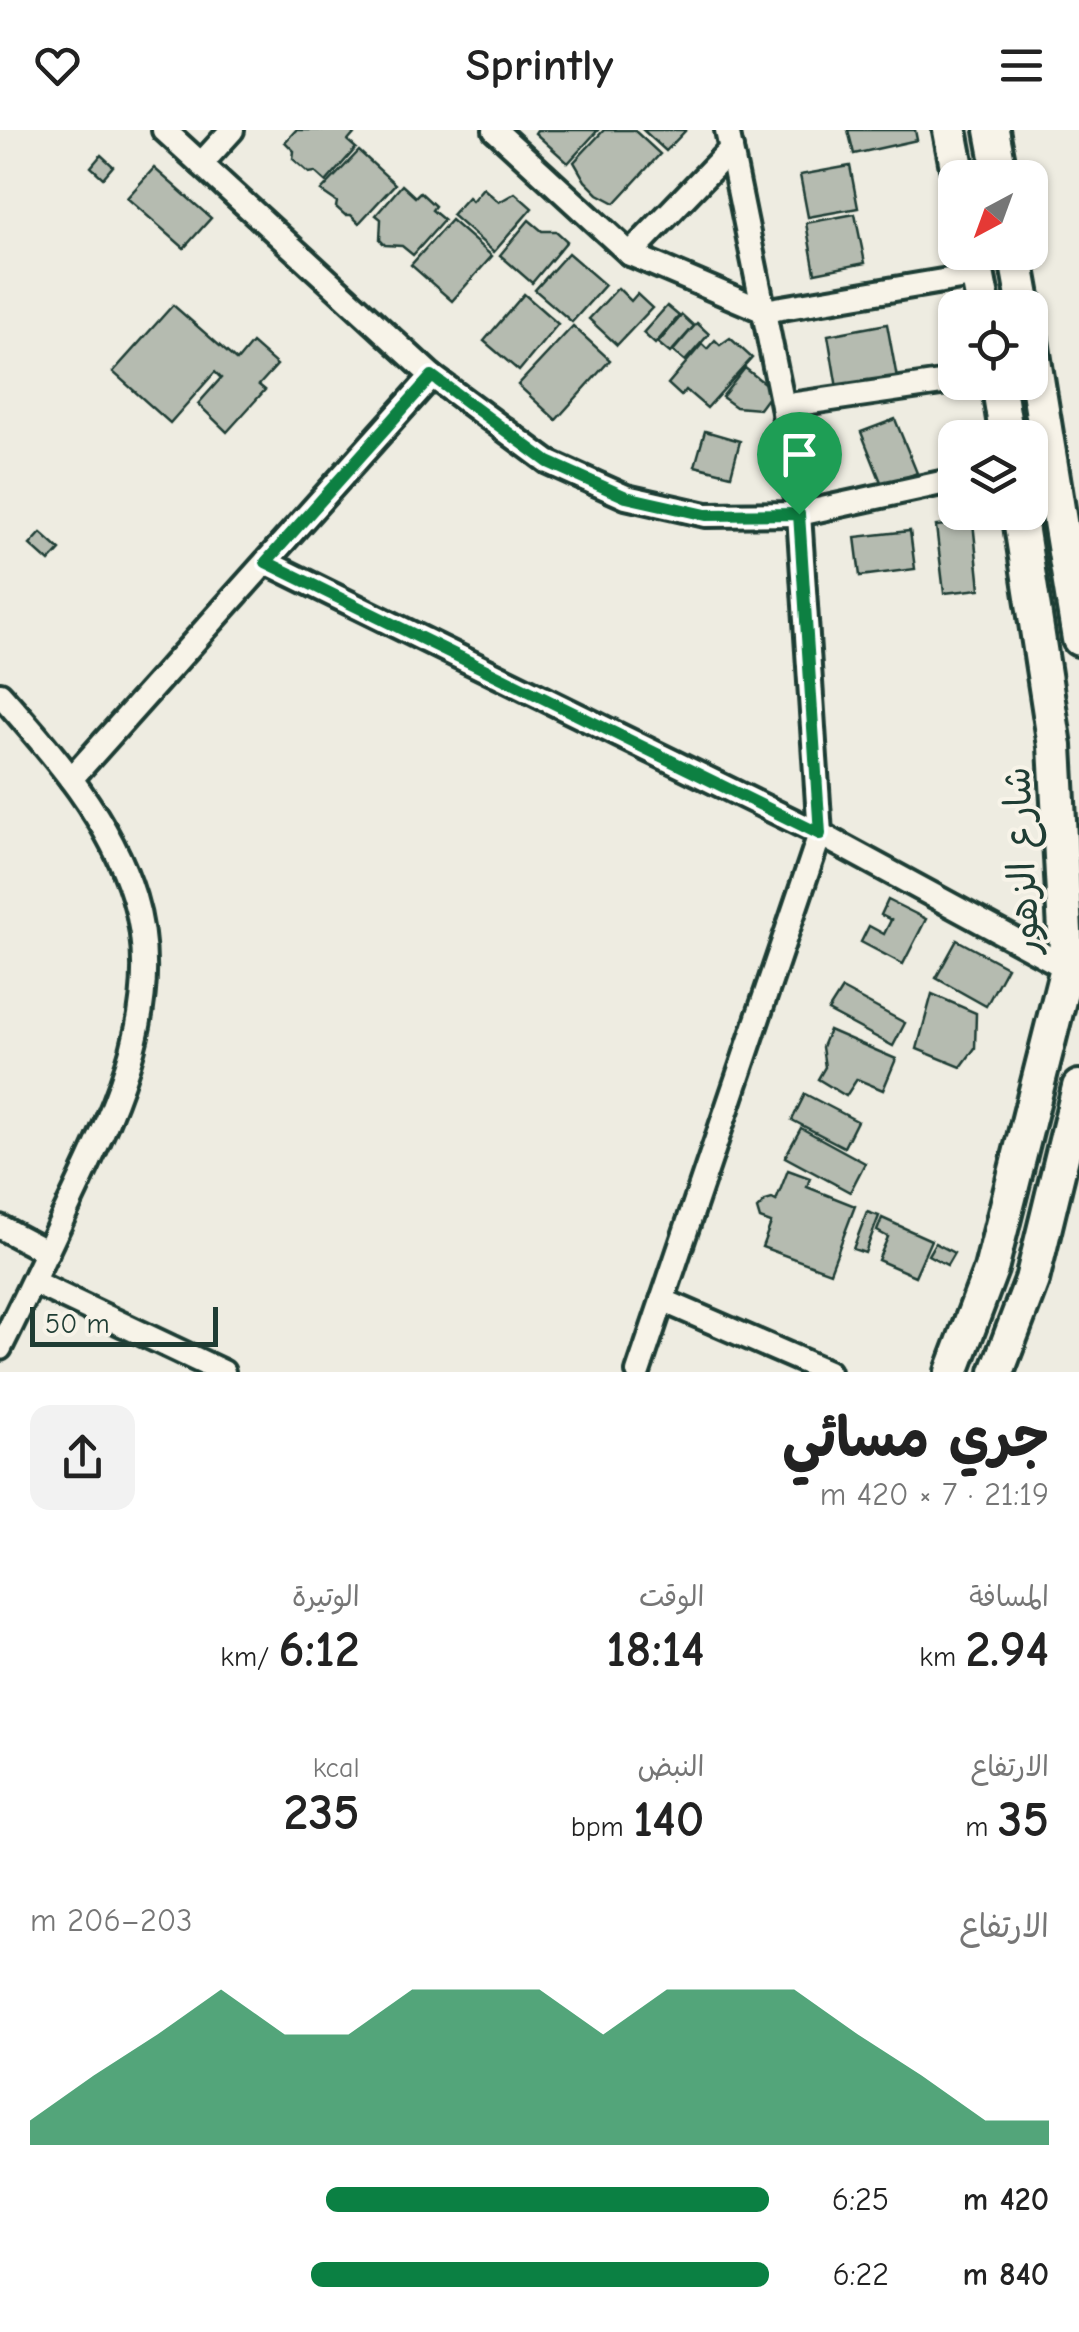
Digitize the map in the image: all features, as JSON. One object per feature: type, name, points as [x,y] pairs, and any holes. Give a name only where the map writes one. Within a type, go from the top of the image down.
[{"type":"main road","points":[[950,130],[956,160]]},
{"type":"main road","points":[[992,130],[998,160]]},
{"type":"main road","points":[[1038,400],[1079,639]]},
{"type":"main road","name":"شارع الزهور","points":[[952,1372],[991,1269],[1067,968],[1055,746],[1021,530]]},
{"type":"main road","points":[[997,1372],[1032,1280],[1079,1087]]},
{"type":"main road","points":[[991,1269],[1032,1280]]},
{"type":"street","points":[[164,130],[432,376],[548,462],[626,497],[706,515],[799,514],[938,484]]},
{"type":"street","points":[[201,164],[232,130]]},
{"type":"street","points":[[496,130],[630,254],[764,311],[949,270]]},
{"type":"street","points":[[630,254],[729,139]]},
{"type":"street","points":[[638,1372],[820,834],[799,514],[782,406],[729,139]]},
{"type":"street","points":[[71,779],[432,376]]},
{"type":"street","points":[[782,406],[938,383]]},
{"type":"street","points":[[266,562],[820,834],[1067,968]]},
{"type":"street","points":[[0,694],[71,779],[101,825],[134,897],[142,931],[142,1000],[137,1034],[112,1114],[0,1348]]},
{"type":"street","points":[[0,1227],[47,1252]]},
{"type":"street","points":[[33,1282],[223,1372]]},
{"type":"street","points":[[662,1300],[828,1372]]},
{"type":"building","points":[[296,130],[350,130],[354,134],[348,141],[356,148],[326,182],[293,159],[294,151],[285,142]]},
{"type":"building","points":[[598,130],[568,163],[535,133]]},
{"type":"building","points":[[604,130],[634,130],[660,154],[615,203],[585,181],[574,162]]},
{"type":"building","points":[[643,130],[686,130],[666,151]]},
{"type":"building","points":[[848,130],[915,130],[917,140],[854,154]]},
{"type":"building","points":[[359,151],[395,184],[359,223],[321,191]]},
{"type":"building","points":[[101,155],[113,166],[103,178],[91,167]]},
{"type":"building","points":[[850,166],[858,208],[808,217],[800,175]]},
{"type":"building","points":[[154,168],[211,218],[184,248],[127,198]]},
{"type":"building","points":[[402,185],[415,197],[420,192],[444,220],[413,255],[402,246],[385,245],[380,240],[381,219],[376,215]]},
{"type":"building","points":[[483,188],[499,202],[515,193],[532,208],[494,252],[452,215],[468,197],[472,201]]},
{"type":"building","points":[[855,214],[865,263],[815,273],[806,223]]},
{"type":"building","points":[[451,220],[492,256],[452,301],[411,265]]},
{"type":"building","points":[[529,220],[542,231],[556,231],[567,241],[532,283],[500,255]]},
{"type":"building","points":[[568,253],[605,285],[572,322],[535,290]]},
{"type":"building","points":[[618,288],[631,301],[637,294],[652,308],[617,345],[589,319]]},
{"type":"building","points":[[524,294],[558,324],[519,371],[484,341]]},
{"type":"building","points":[[173,305],[237,361],[252,343],[277,365],[259,385],[265,390],[227,432],[198,404],[221,378],[215,372],[170,423],[113,372]]},
{"type":"building","points":[[667,306],[679,316],[655,344],[643,333]]},
{"type":"building","points":[[682,315],[694,326],[670,353],[658,343]]},
{"type":"building","points":[[697,323],[709,334],[685,361],[673,351]]},
{"type":"building","points":[[887,324],[897,378],[837,388],[828,335]]},
{"type":"building","points":[[573,326],[610,360],[556,420],[518,385]]},
{"type":"building","points":[[730,338],[752,358],[707,408],[686,390],[681,396],[668,384],[702,344],[707,349],[715,340],[720,345]]},
{"type":"building","points":[[745,368],[773,390],[759,409],[736,407],[722,397]]},
{"type":"building","points":[[895,419],[917,473],[883,487],[861,432]]},
{"type":"building","points":[[705,431],[740,441],[731,475],[695,466]]},
{"type":"building","points":[[936,526],[938,530],[974,530],[980,589],[944,593]]},
{"type":"building","points":[[910,531],[915,569],[860,576],[855,537]]},
{"type":"building","points":[[41,533],[60,550],[49,562],[30,545]]},
{"type":"building","points":[[888,900],[926,919],[903,964],[861,942],[869,926],[884,934],[891,920],[881,915]]},
{"type":"building","points":[[957,940],[1007,967],[986,1006],[936,978]]},
{"type":"building","points":[[842,989],[905,1023],[893,1046],[828,1011]]},
{"type":"building","points":[[932,994],[976,1013],[975,1048],[961,1067],[917,1049]]},
{"type":"building","points":[[829,1030],[896,1059],[883,1090],[857,1079],[846,1096],[818,1079],[825,1067],[822,1047]]},
{"type":"building","points":[[805,1094],[857,1121],[844,1147],[792,1120]]},
{"type":"building","points":[[801,1128],[865,1163],[850,1192],[785,1157]]},
{"type":"building","points":[[788,1170],[810,1178],[807,1187],[855,1206],[830,1272],[762,1247],[771,1223],[760,1219],[757,1209],[765,1201],[776,1201]]},
{"type":"building","points":[[867,1212],[879,1216],[865,1253],[853,1249]]},
{"type":"building","points":[[882,1218],[931,1240],[915,1276],[878,1260],[888,1237],[877,1231]]},
{"type":"building","points":[[935,1243],[954,1253],[947,1265],[928,1255]]},
{"type":"route","points":[[432,376],[548,462],[626,497],[706,515],[799,514],[820,834],[266,562],[432,376]]}]
